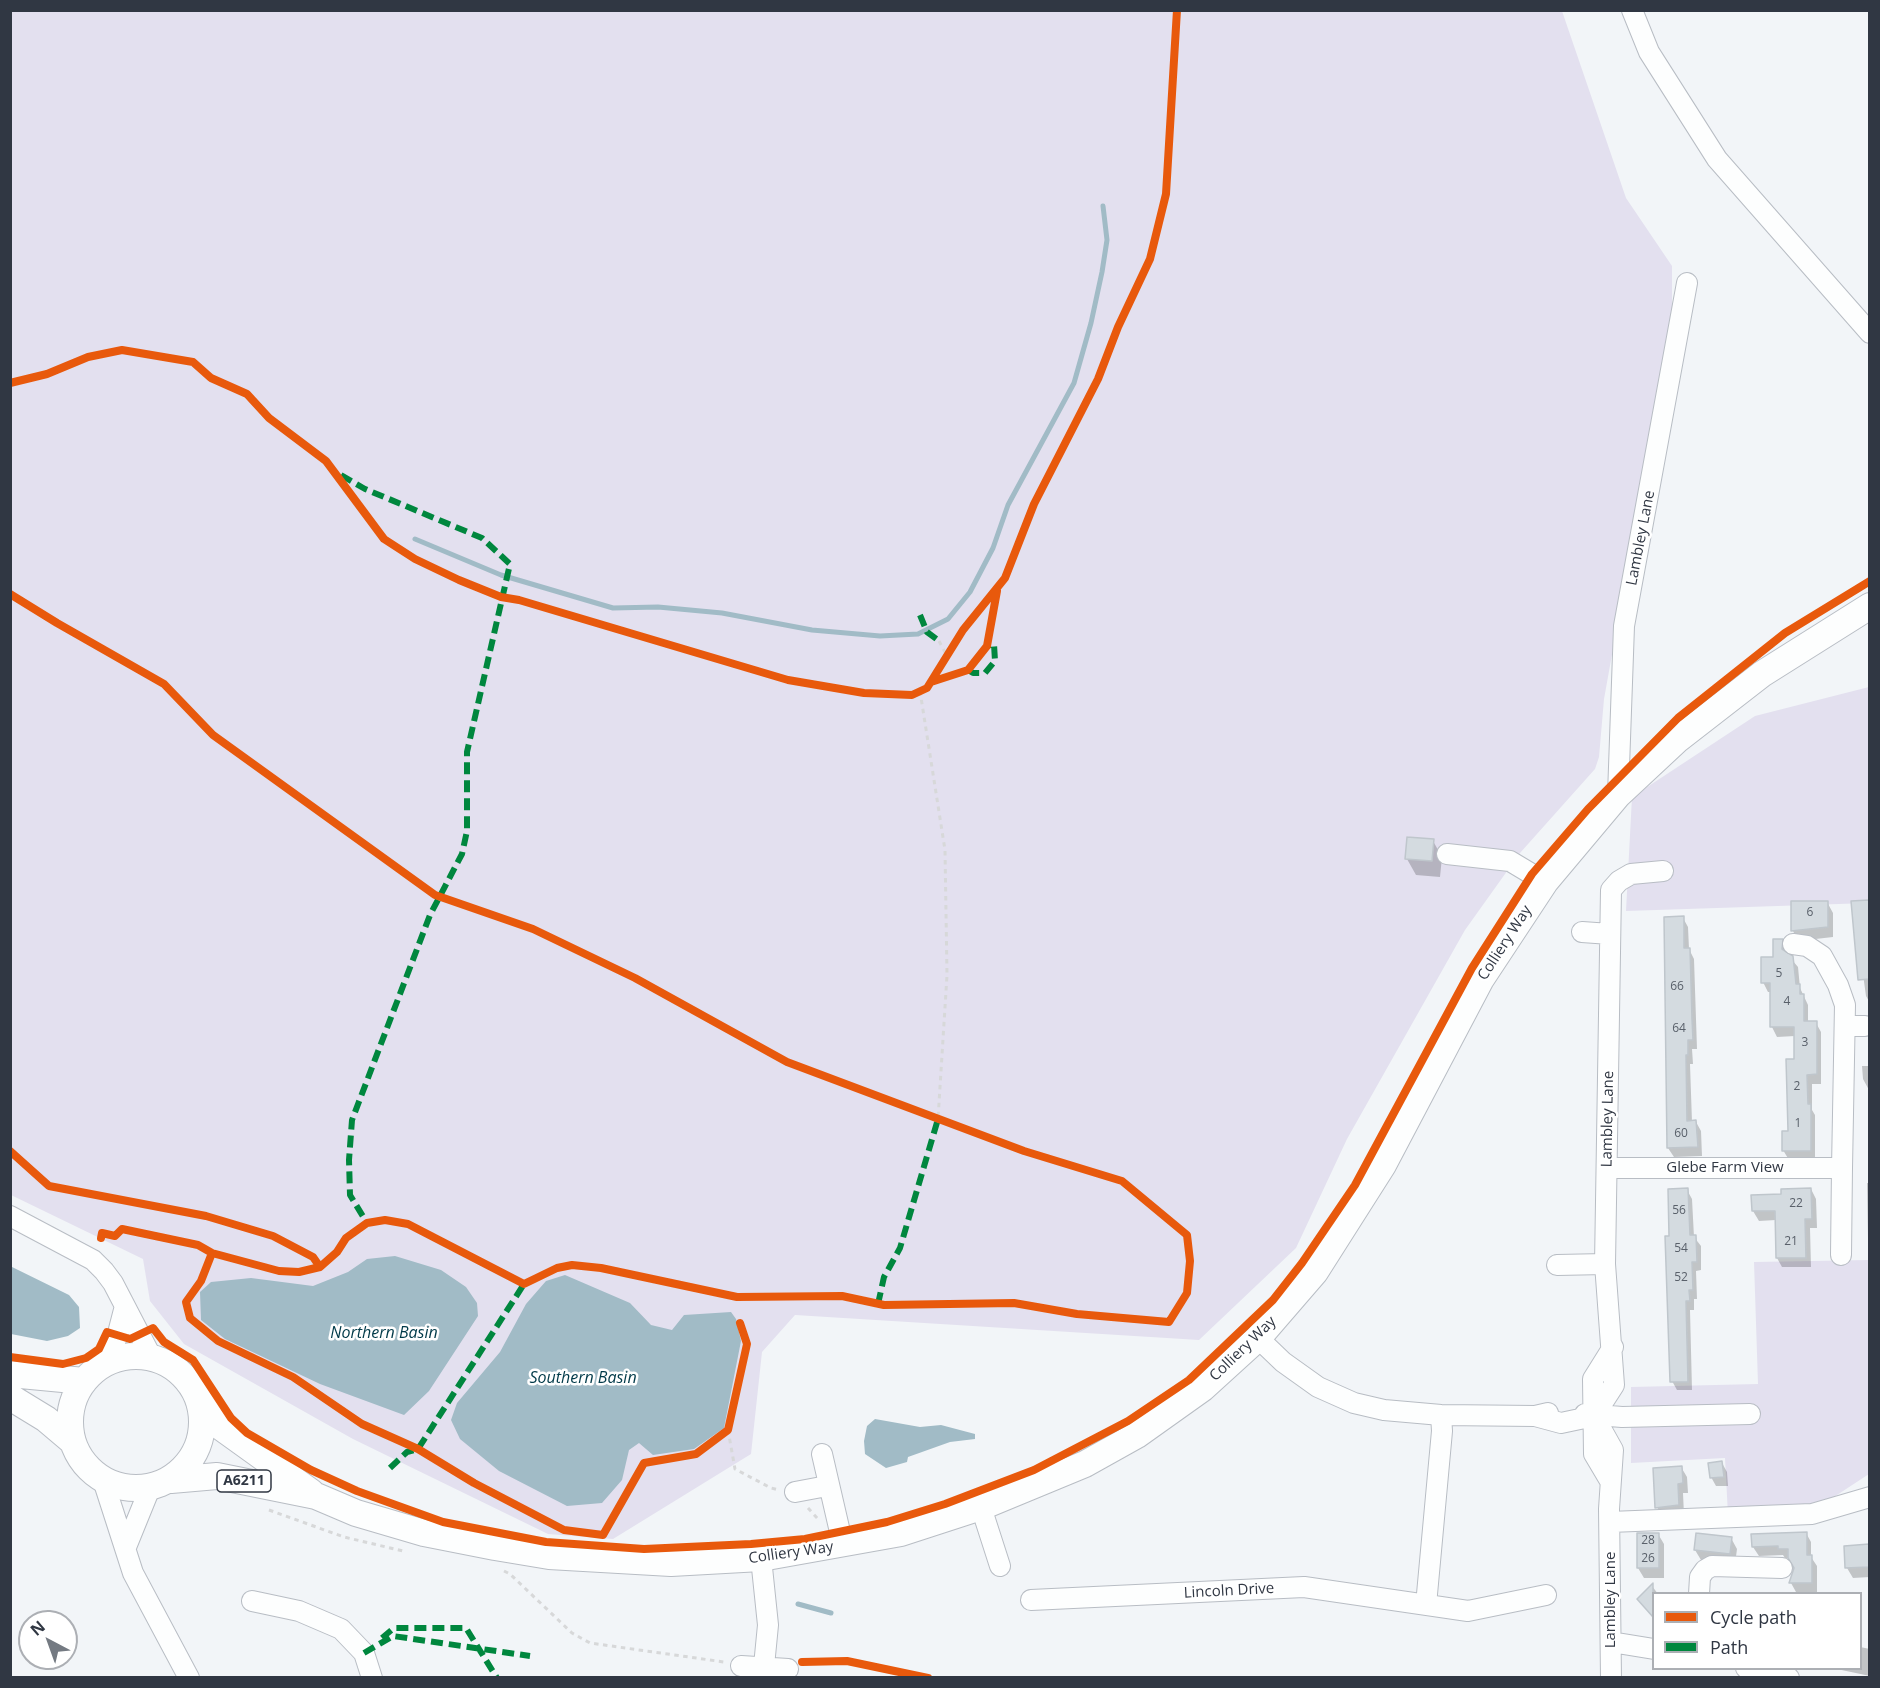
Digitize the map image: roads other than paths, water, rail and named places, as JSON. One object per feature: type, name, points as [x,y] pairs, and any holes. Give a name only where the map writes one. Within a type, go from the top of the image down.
[{"type":"main road","name":"Colliery Way","points":[[160,1484],[217,1476],[316,1496],[356,1513],[424,1533],[549,1556],[671,1563],[761,1558],[901,1533],[981,1507],[1085,1464],[1137,1435],[1203,1388],[1258,1338],[1315,1272],[1383,1165],[1481,980],[1545,882],[1618,795],[1677,740],[1753,680],[1869,606]]},
{"type":"main road","points":[[130,1356],[153,1358],[176,1369],[196,1392],[201,1410],[202,1436],[187,1466],[160,1484],[129,1489],[103,1480],[80,1459],[72,1441],[70,1424],[72,1404],[84,1381],[105,1364],[130,1356]]},
{"type":"main road","points":[[10,1374],[84,1381]]},
{"type":"main road","name":"Colliery Way","points":[[196,1392],[222,1428],[316,1496]]},
{"type":"main road","points":[[10,1397],[46,1419],[72,1441]]},
{"type":"street","points":[[1632,10],[1649,52],[1717,159],[1869,333]]},
{"type":"street","name":"Lambley Lane","points":[[1618,795],[1624,626],[1687,283]]},
{"type":"street","points":[[1446,854],[1510,861],[1545,882]]},
{"type":"street","name":"Lambley Lane","points":[[1611,1677],[1610,1481],[1594,1454],[1594,1416],[1614,1385],[1613,1347],[1605,1264],[1611,890],[1619,881],[1631,874],[1663,871]]},
{"type":"street","points":[[1582,932],[1610,934]]},
{"type":"street","points":[[1793,944],[1807,946],[1822,956],[1838,985],[1845,1005],[1841,1256]]},
{"type":"street","points":[[1845,1026],[1865,1026]]},
{"type":"street","name":"Glebe Farm View","points":[[1607,1168],[1842,1168]]},
{"type":"street","points":[[10,1216],[93,1260],[113,1283],[153,1358]]},
{"type":"street","points":[[1557,1265],[1605,1264]]},
{"type":"street","points":[[105,1364],[117,1337],[125,1306]]},
{"type":"street","points":[[1258,1338],[1283,1362],[1318,1387],[1354,1403],[1384,1410],[1441,1415],[1535,1416],[1560,1410],[1594,1416],[1750,1414]]},
{"type":"street","points":[[1426,1605],[1442,1431],[1441,1415]]},
{"type":"street","points":[[822,1454],[827,1486],[843,1545]]},
{"type":"street","points":[[103,1480],[143,1595],[189,1677]]},
{"type":"street","points":[[126,1547],[160,1484]]},
{"type":"street","points":[[795,1492],[827,1486]]},
{"type":"street","points":[[1610,1522],[1812,1514],[1869,1497]]},
{"type":"street","points":[[981,1507],[1000,1566]]},
{"type":"street","points":[[761,1558],[768,1624],[764,1666]]},
{"type":"street","points":[[1699,1592],[1700,1577],[1712,1566],[1761,1559],[1782,1568]]},
{"type":"street","name":"Lincoln Drive","points":[[1031,1600],[1304,1587],[1468,1611],[1546,1595]]},
{"type":"street","points":[[252,1601],[299,1611],[341,1629],[364,1653],[372,1677]]},
{"type":"street","points":[[1611,1642],[1652,1649]]},
{"type":"street","points":[[741,1666],[788,1669]]},
{"type":"street","points":[[1756,1670],[1789,1677]]},
{"type":"water","name":"Northern Basin","points":[[395,1256],[441,1270],[466,1287],[477,1303],[478,1316],[429,1391],[404,1415],[320,1384],[225,1339],[201,1320],[200,1292],[211,1282],[251,1278],[313,1286],[348,1272],[367,1259]]},
{"type":"water","points":[[10,1266],[69,1295],[79,1307],[80,1328],[68,1336],[47,1341],[11,1334]]},
{"type":"water","name":"Southern Basin","points":[[565,1275],[630,1303],[651,1325],[672,1330],[684,1315],[731,1312],[736,1319],[741,1341],[724,1428],[694,1449],[653,1455],[639,1443],[629,1450],[622,1480],[602,1503],[567,1506],[499,1471],[460,1439],[451,1420],[457,1403],[500,1352],[526,1304],[546,1281]]},
{"type":"water","points":[[875,1419],[920,1427],[941,1425],[975,1434],[975,1439],[950,1442],[908,1457],[907,1462],[886,1468],[865,1454],[864,1441],[867,1426]]},
{"type":"waterway","points":[[415,539],[501,575],[613,608],[658,607],[722,613],[812,630],[880,636],[918,634],[948,619],[970,592],[993,548],[1008,505],[1074,383],[1091,323],[1102,272],[1107,240],[1103,206]]},
{"type":"waterway","points":[[798,1604],[831,1613]]}]
